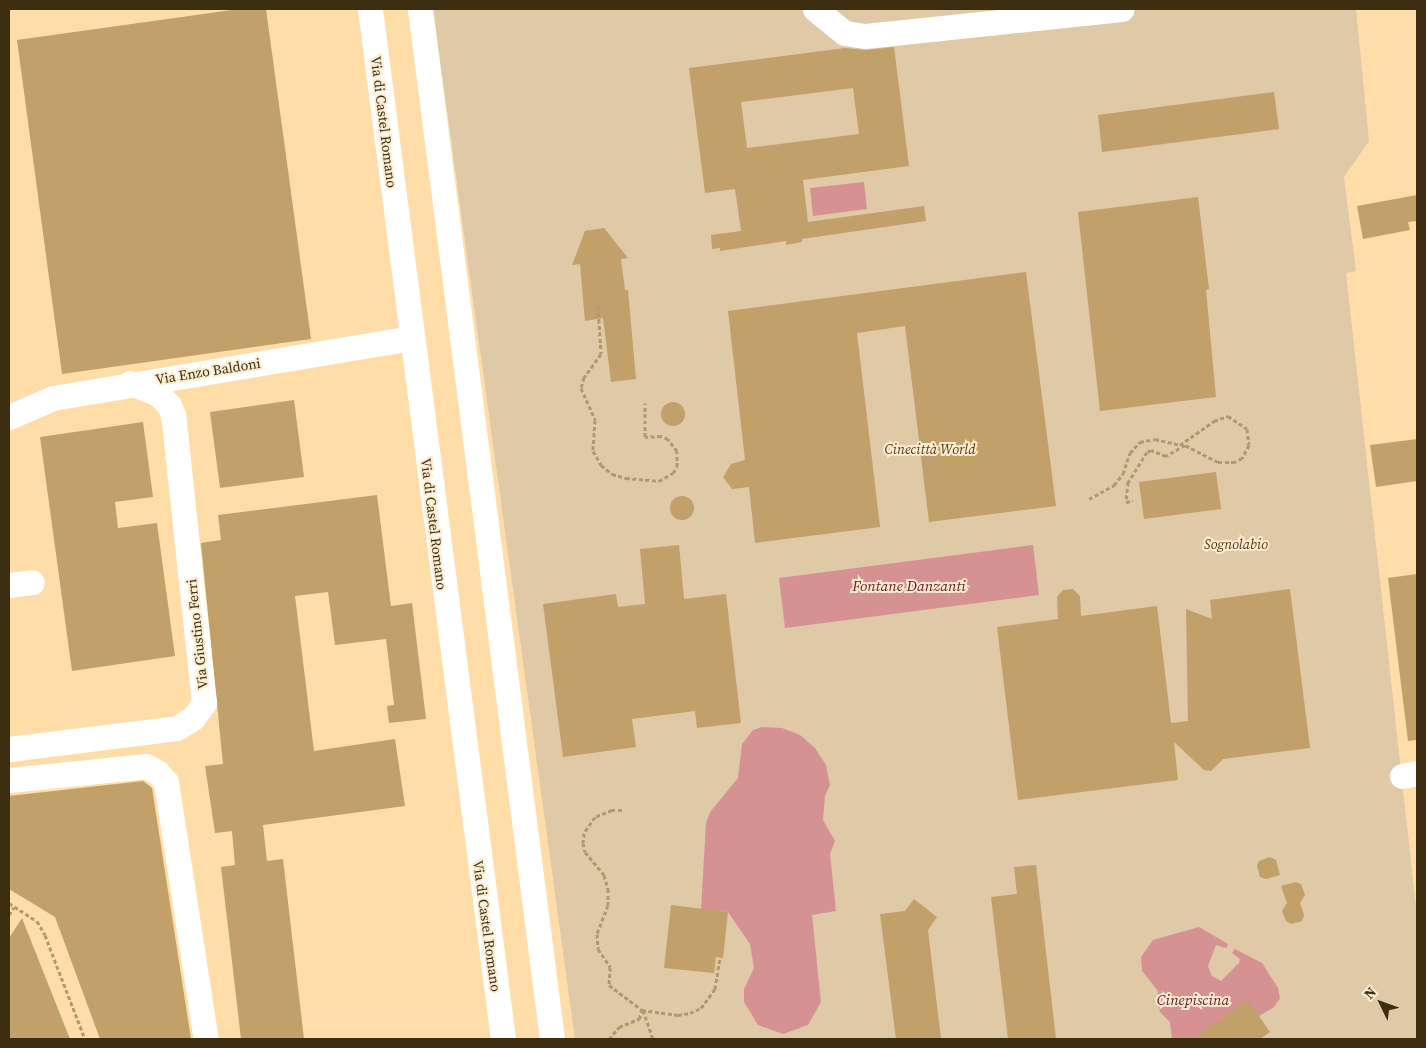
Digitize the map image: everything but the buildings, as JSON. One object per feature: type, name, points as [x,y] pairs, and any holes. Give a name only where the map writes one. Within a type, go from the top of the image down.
[{"type":"street","name":"Via di Castel Romano","points":[[370,9],[410,338],[503,1039]]},
{"type":"street","points":[[420,9],[552,1039]]},
{"type":"street","points":[[815,9],[845,32],[865,36],[1122,9]]},
{"type":"street","name":"Via Enzo Baldoni","points":[[9,417],[53,398],[130,383],[410,338]]},
{"type":"street","name":"Via Giustino Ferri","points":[[9,749],[177,728],[193,718],[204,703],[173,415],[169,405],[157,393],[130,383]]},
{"type":"street","points":[[9,780],[146,766],[157,772],[166,782],[206,1039]]},
{"type":"path","points":[[598,306],[601,354],[584,377],[581,388],[595,420],[593,451],[601,465],[612,474],[659,481],[667,479],[677,467],[677,451],[668,439],[661,436],[646,437],[645,403]]},
{"type":"path","points":[[1089,499],[1114,485],[1123,474],[1130,453],[1140,442],[1155,439],[1180,445],[1214,421],[1228,416],[1242,423],[1247,429],[1249,445],[1242,458],[1235,462],[1218,462],[1185,445],[1166,456],[1150,450],[1128,482],[1126,502],[1133,501]]},
{"type":"path","points":[[622,810],[612,810],[594,817],[584,833],[583,843],[585,852],[604,875],[608,889],[608,904],[597,934],[598,949],[608,960],[609,985],[642,1010],[678,1015],[700,1008],[715,989],[720,958]]},
{"type":"path","points":[[9,903],[37,921],[45,935],[85,1039]]},
{"type":"path","points":[[9,914],[14,907]]},
{"type":"path","points":[[609,1039],[619,1027],[636,1022],[642,1010]]},
{"type":"path","points":[[642,1010],[653,1039]]},
{"type":"green space","name":"Cinecittà World","points":[[433,9],[1356,9],[1369,141],[1344,177],[1356,271],[1346,273],[1417,916],[1417,1039],[575,1039]]},
{"type":"water","points":[[864,182],[867,209],[813,216],[810,188]]},
{"type":"water","name":"Fontane Danzanti","points":[[1033,545],[1039,595],[785,628],[779,578]]},
{"type":"water","points":[[762,727],[782,728],[800,735],[815,748],[826,765],[830,785],[825,796],[823,820],[835,841],[830,854],[836,911],[812,915],[821,1002],[808,1025],[783,1034],[758,1025],[744,1002],[744,989],[754,968],[750,944],[728,912],[701,909],[706,823],[710,812],[738,778],[742,744],[753,730]]},
{"type":"water","name":"Cinepiscina","points":[[1199,927],[1228,944],[1226,948],[1216,945],[1208,966],[1212,976],[1221,981],[1239,963],[1240,959],[1232,953],[1235,949],[1262,963],[1278,988],[1280,998],[1274,1007],[1259,1016],[1201,1034],[1205,1039],[1172,1039],[1170,1022],[1160,1012],[1157,1003],[1158,991],[1142,971],[1141,957],[1153,940]]},
{"type":"park label","name":"Sognolabio","points":[[1236,544]]}]
